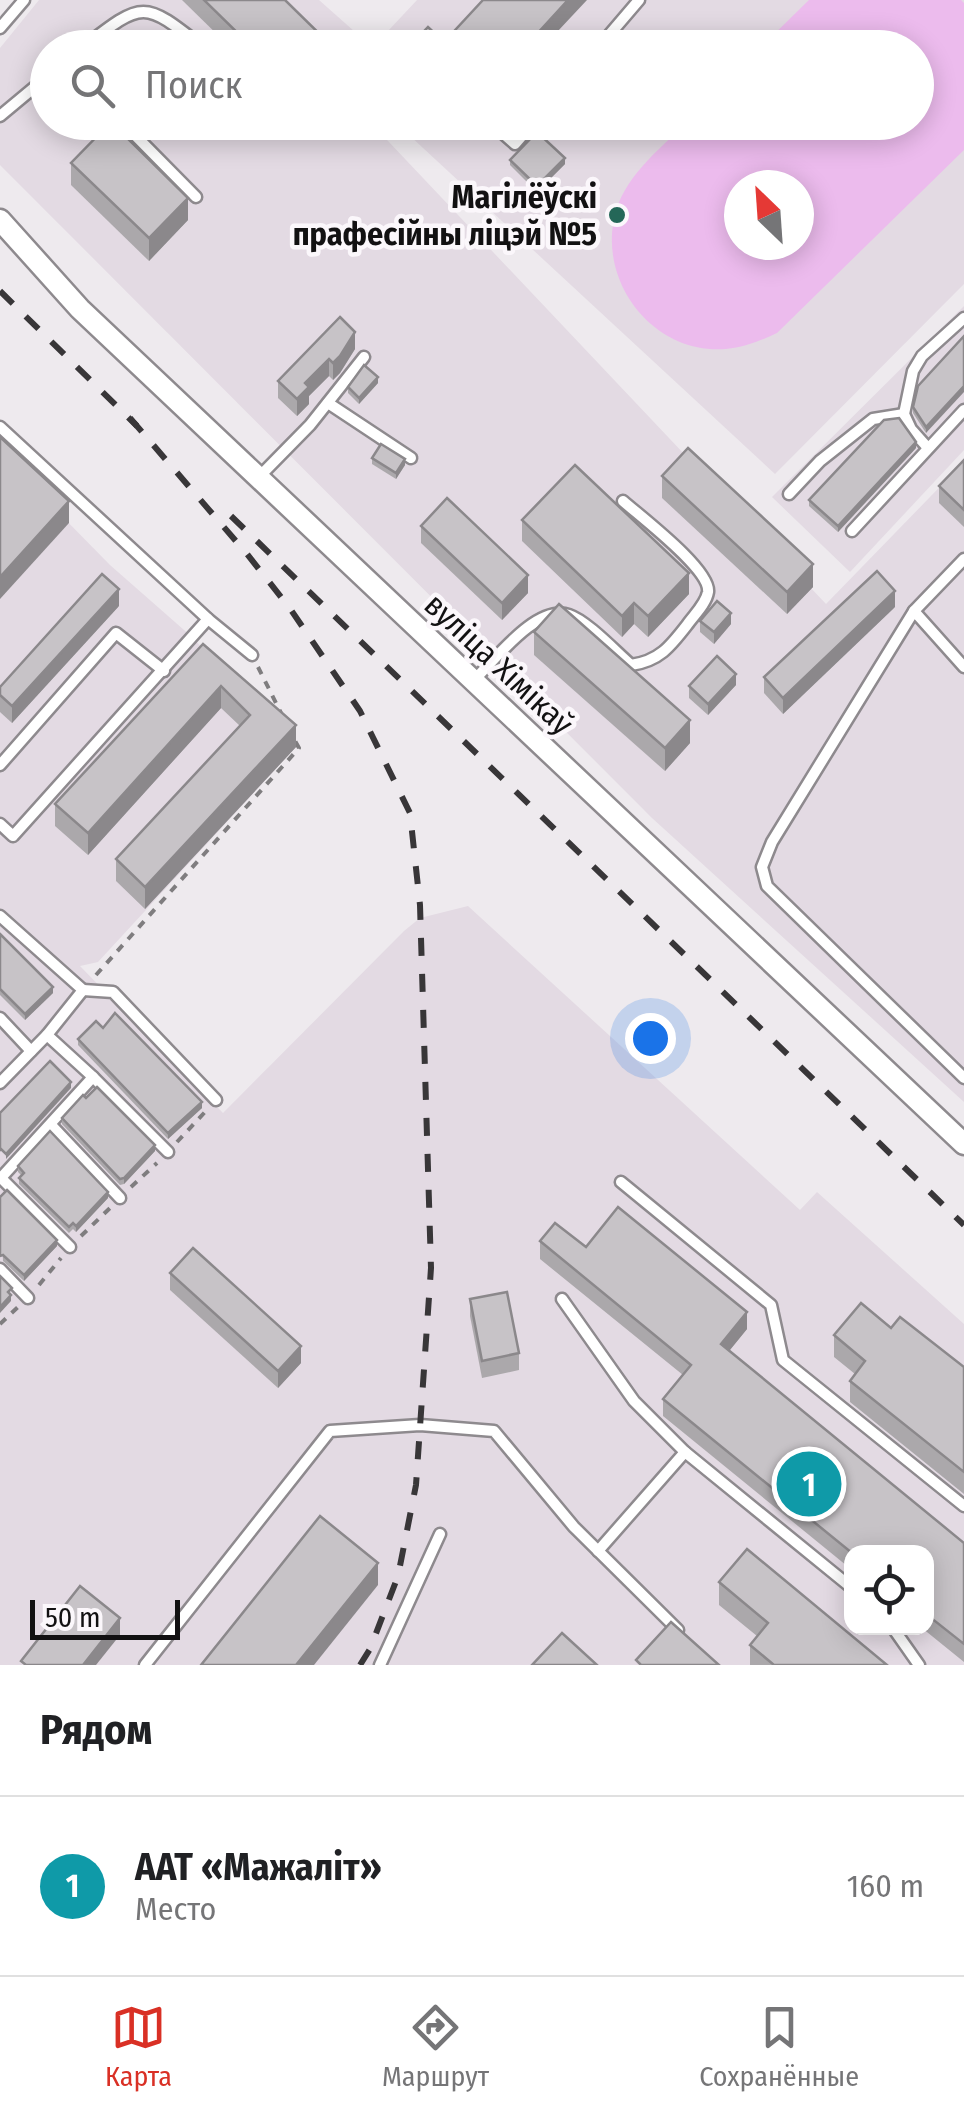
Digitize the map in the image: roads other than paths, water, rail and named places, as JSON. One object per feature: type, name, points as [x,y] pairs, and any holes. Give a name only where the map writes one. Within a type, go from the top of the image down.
[{"type":"street","name":"вуліца Хімікаў","points":[[0,220],[80,310],[964,1144]]},
{"type":"lane","points":[[0,28],[24,0]]},
{"type":"lane","points":[[613,30],[639,0]]},
{"type":"lane","points":[[103,30],[128,8],[145,3],[166,10],[186,30]]},
{"type":"lane","points":[[0,116],[30,91]]},
{"type":"lane","points":[[140,140],[196,197]]},
{"type":"lane","points":[[928,448],[910,429],[904,414],[913,371],[922,356],[964,318]]},
{"type":"lane","points":[[257,478],[364,357]]},
{"type":"lane","points":[[328,402],[411,458]]},
{"type":"lane","points":[[852,531],[964,410]]},
{"type":"lane","points":[[788,494],[820,460],[873,420],[904,414]]},
{"type":"lane","points":[[0,428],[208,619],[252,654]]},
{"type":"lane","points":[[474,681],[539,617],[554,612],[572,616],[632,664],[650,662],[668,649],[708,597],[708,584],[697,568],[623,502]]},
{"type":"lane","points":[[964,559],[914,611],[772,842],[762,867],[766,886],[964,1078]]},
{"type":"lane","points":[[914,611],[964,666]]},
{"type":"lane","points":[[0,824],[13,836],[208,619]]},
{"type":"lane","points":[[0,765],[116,632],[164,671]]},
{"type":"lane","points":[[0,916],[83,990],[113,992],[216,1100]]},
{"type":"lane","points":[[0,1083],[47,1036],[83,990]]},
{"type":"lane","points":[[0,1018],[31,1051]]},
{"type":"lane","points":[[47,1036],[168,1152]]},
{"type":"lane","points":[[70,1247],[1,1178],[92,1078]]},
{"type":"lane","points":[[51,1125],[120,1198]]},
{"type":"lane","points":[[622,1182],[770,1305],[783,1360],[964,1506]]},
{"type":"lane","points":[[0,1269],[28,1298]]},
{"type":"lane","points":[[562,1299],[634,1401],[685,1452],[844,1581]]},
{"type":"lane","points":[[145,1665],[330,1431],[420,1425],[494,1432],[598,1552],[690,1642]]},
{"type":"lane","points":[[598,1552],[685,1452]]},
{"type":"lane","points":[[380,1665],[440,1534]]},
{"type":"lane","points":[[899,1635],[918,1665]]},
{"type":"railway","points":[[0,291],[137,426]]},
{"type":"railway","points":[[130,418],[289,607],[360,711],[410,813],[420,905],[431,1268],[416,1485],[398,1576],[360,1665]]},
{"type":"railway","points":[[231,516],[964,1225]]},
{"type":"place","name":"Магілёўскі прафесійны ліцэй №5","points":[[617,215]]},
{"type":"place","name":"ААТ «Мажаліт»","points":[[809,1484]]}]
